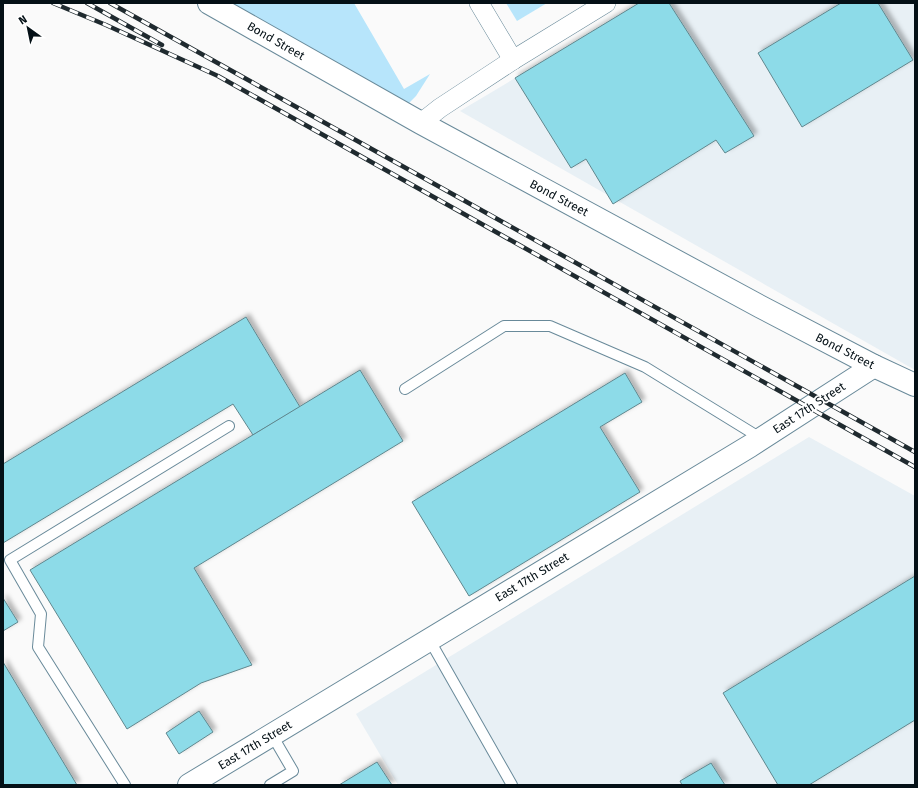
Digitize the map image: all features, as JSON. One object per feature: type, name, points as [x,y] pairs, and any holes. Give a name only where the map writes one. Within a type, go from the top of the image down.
[{"type":"street","name":"Bond Street","points":[[209,3],[421,123],[761,308],[874,366],[915,385]]},
{"type":"street","points":[[479,3],[513,60]]},
{"type":"street","points":[[421,123],[440,108],[513,60],[606,3]]},
{"type":"street","name":"East 17th Street","points":[[189,785],[762,439],[874,366]]},
{"type":"lane","points":[[405,389],[504,326],[550,326],[645,367],[762,439]]},
{"type":"lane","points":[[125,785],[38,647],[41,614],[10,560],[229,426]]},
{"type":"lane","points":[[429,639],[512,785]]},
{"type":"lane","points":[[270,785],[293,771],[272,735]]},
{"type":"shaded area","points":[[229,3],[354,3],[404,89],[430,74],[416,96],[409,103]]},
{"type":"shaded area","points":[[506,3],[547,3],[517,21]]},
{"type":"shaded area","points":[[641,3],[915,3],[915,370],[460,111]]},
{"type":"shaded area","points":[[809,437],[915,496],[915,785],[398,785],[356,714]]},
{"type":"building","points":[[639,3],[669,3],[754,136],[725,153],[716,140],[613,204],[586,159],[571,168],[515,78]]},
{"type":"building","points":[[841,3],[878,3],[913,60],[802,127],[758,53]]},
{"type":"building","points":[[246,317],[300,407],[253,435],[233,404],[3,543],[3,464]]},
{"type":"building","points":[[360,370],[403,441],[194,568],[252,665],[201,683],[127,729],[30,570]]},
{"type":"building","points":[[625,373],[642,402],[600,427],[640,492],[469,596],[412,502]]},
{"type":"building","points":[[915,576],[915,720],[809,785],[778,785],[723,693]]},
{"type":"building","points":[[3,598],[18,622],[3,631]]},
{"type":"building","points":[[3,662],[77,785],[3,785]]},
{"type":"building","points":[[199,711],[213,732],[179,754],[166,733]]},
{"type":"building","points":[[377,762],[392,785],[339,785]]},
{"type":"building","points":[[711,763],[725,785],[682,785],[680,781]]},
{"type":"railway","points":[[53,3],[106,25],[218,76],[915,467]]},
{"type":"railway","points":[[87,3],[162,45]]},
{"type":"railway","points":[[110,3],[915,452]]}]
